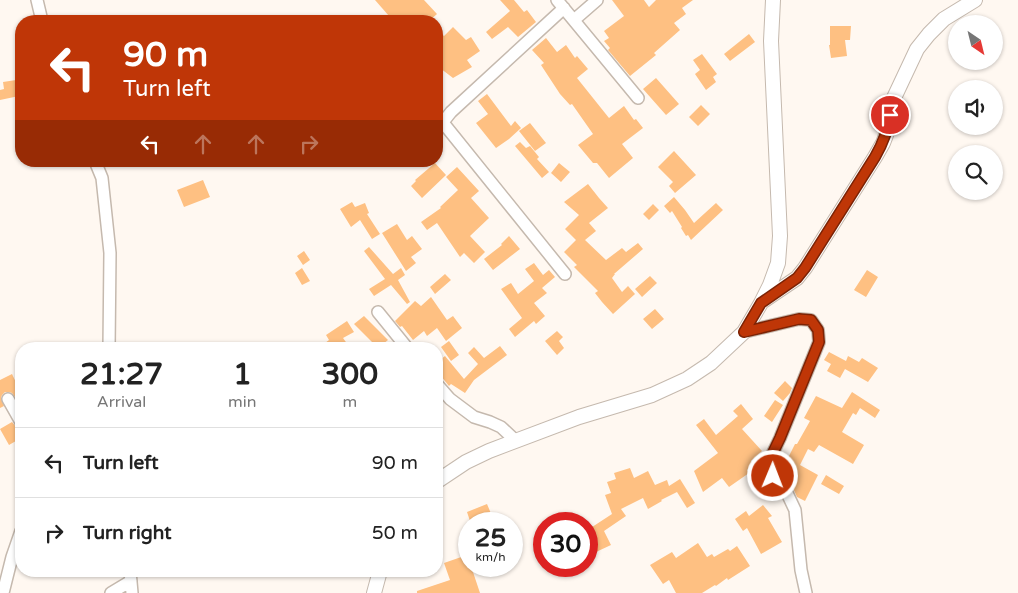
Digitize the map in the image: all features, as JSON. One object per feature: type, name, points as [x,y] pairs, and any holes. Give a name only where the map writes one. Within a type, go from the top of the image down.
[{"type":"street","points":[[37,0],[41,15]]},
{"type":"street","points":[[574,20],[597,0]]},
{"type":"street","points":[[443,477],[489,450],[579,417],[652,395],[687,379],[711,363],[744,332],[770,285],[778,263],[780,236],[771,41],[773,0]]},
{"type":"street","points":[[761,303],[797,278],[805,268],[875,157],[888,130],[893,100],[917,50],[944,19],[976,0]]},
{"type":"street","points":[[443,116],[451,112],[561,4],[638,98]]},
{"type":"street","points":[[443,122],[565,274]]},
{"type":"street","points":[[97,167],[102,178],[110,253],[109,342]]},
{"type":"street","points":[[378,312],[402,342]]},
{"type":"street","points":[[744,332],[799,319],[811,320],[818,330],[819,342],[769,461],[773,476],[787,493],[795,510],[801,570],[806,593]]},
{"type":"street","points":[[443,392],[450,400],[474,417],[502,427],[516,441]]},
{"type":"street","points":[[8,399],[15,411]]},
{"type":"street","points":[[3,593],[15,548]]},
{"type":"street","points":[[374,593],[378,577]]},
{"type":"street","points":[[111,593],[131,582]]},
{"type":"building","points":[[375,0],[424,0],[437,14],[436,15],[388,15]]},
{"type":"building","points":[[500,0],[514,0],[524,12],[527,10],[536,22],[518,37],[508,27],[492,39],[486,32],[510,11]]},
{"type":"building","points":[[612,0],[644,0],[649,7],[656,0],[693,0],[682,8],[686,14],[674,23],[680,30],[654,53],[656,55],[630,76],[608,50],[610,48],[604,41],[609,38],[604,31],[624,16]]},
{"type":"building","points":[[830,26],[851,26],[850,40],[845,40],[847,56],[831,58],[829,45]]},
{"type":"building","points":[[453,27],[466,40],[471,37],[480,51],[467,60],[472,67],[453,78],[443,70],[444,36]]},
{"type":"building","points":[[749,34],[755,42],[730,61],[724,54]]},
{"type":"building","points":[[546,38],[557,52],[566,45],[575,58],[577,56],[588,69],[577,78],[609,118],[624,106],[634,120],[636,119],[643,128],[622,144],[633,158],[609,178],[597,163],[593,163],[578,145],[593,134],[572,104],[570,105],[560,94],[541,65],[544,63],[532,50]]},
{"type":"building","points":[[702,54],[717,74],[713,77],[716,82],[706,90],[695,74],[700,70],[693,60]]},
{"type":"building","points":[[656,78],[679,104],[666,115],[643,89]]},
{"type":"building","points":[[15,80],[15,97],[0,100],[0,90],[4,89],[3,82]]},
{"type":"building","points":[[487,94],[511,126],[515,121],[521,128],[496,148],[476,123],[488,114],[478,101]]},
{"type":"building","points":[[701,105],[710,114],[698,126],[689,117]]},
{"type":"building","points":[[530,123],[546,143],[535,151],[519,131]]},
{"type":"building","points":[[520,142],[526,148],[530,146],[539,157],[537,159],[549,172],[542,178],[515,146]]},
{"type":"building","points":[[674,151],[696,175],[675,193],[669,186],[673,182],[658,167]]},
{"type":"building","points":[[559,163],[570,172],[561,182],[551,173]]},
{"type":"building","points":[[430,167],[439,167],[446,175],[422,198],[411,186]]},
{"type":"building","points":[[457,167],[479,191],[471,198],[489,218],[470,236],[485,252],[474,263],[464,253],[460,257],[437,223],[427,230],[421,222],[441,208],[458,190],[446,177]]},
{"type":"building","points":[[203,180],[210,197],[184,207],[177,190]]},
{"type":"building","points":[[588,184],[608,208],[589,223],[596,231],[585,240],[606,260],[622,248],[626,252],[638,243],[643,249],[614,274],[612,278],[622,292],[628,286],[635,294],[613,314],[595,293],[598,291],[574,267],[577,265],[564,252],[576,240],[565,229],[579,215],[564,202]]},
{"type":"building","points":[[674,197],[694,223],[716,203],[723,210],[691,240],[688,235],[686,236],[672,211],[670,213],[664,206]]},
{"type":"building","points":[[352,202],[355,207],[365,203],[369,213],[367,214],[380,234],[372,239],[360,220],[351,227],[340,209]]},
{"type":"building","points":[[653,204],[659,210],[649,220],[643,214]]},
{"type":"building","points":[[397,224],[407,240],[412,236],[422,249],[411,257],[416,263],[406,271],[382,233]]},
{"type":"building","points":[[509,236],[520,249],[493,270],[484,259],[502,245]]},
{"type":"building","points":[[369,247],[393,274],[401,268],[405,275],[398,280],[410,302],[407,304],[391,285],[374,296],[369,289],[385,279],[364,251]]},
{"type":"building","points":[[304,251],[310,260],[303,265],[297,256]]},
{"type":"building","points":[[534,263],[543,275],[549,270],[555,277],[542,288],[547,293],[534,303],[545,316],[536,324],[534,321],[515,337],[509,329],[522,318],[501,289],[511,283],[518,294],[534,281],[525,269]]},
{"type":"building","points":[[302,268],[310,281],[302,285],[295,273]]},
{"type":"building","points":[[867,270],[878,277],[866,297],[854,290]]},
{"type":"building","points":[[445,274],[451,280],[435,294],[430,287]]},
{"type":"building","points":[[650,276],[657,283],[642,297],[635,289]]},
{"type":"building","points":[[431,297],[447,320],[453,316],[462,328],[446,341],[437,328],[427,336],[424,331],[413,340],[402,326],[400,327],[395,321],[415,301],[421,306]]},
{"type":"building","points":[[655,309],[664,319],[652,329],[643,319]]},
{"type":"building","points":[[364,316],[388,340],[386,342],[372,342],[354,324]]},
{"type":"building","points":[[347,321],[354,332],[343,338],[346,342],[326,342],[329,340],[326,335]]},
{"type":"building","points":[[557,331],[563,337],[559,341],[564,348],[557,355],[545,341]]},
{"type":"building","points":[[449,341],[459,355],[451,361],[443,350],[443,346]]},
{"type":"building","points":[[500,346],[507,355],[474,380],[465,393],[451,384],[449,386],[443,379],[443,358],[445,356],[464,379],[478,364],[468,353],[474,347],[484,358]]},
{"type":"building","points":[[829,352],[846,361],[848,356],[859,362],[862,358],[878,368],[868,382],[845,369],[840,378],[827,371],[831,364],[824,360]]},
{"type":"building","points":[[12,374],[15,380],[15,397],[12,393],[5,392],[1,398],[4,406],[0,408],[0,380]]},
{"type":"building","points":[[785,381],[792,388],[783,401],[774,393]]},
{"type":"building","points":[[852,392],[880,410],[875,418],[860,408],[856,415],[853,413],[842,432],[864,445],[853,464],[819,445],[814,452],[808,449],[800,465],[818,475],[805,501],[797,497],[793,488],[780,472],[777,464],[779,461],[785,464],[795,444],[797,444],[810,421],[804,418],[816,396],[842,408]]},
{"type":"building","points":[[775,400],[783,405],[772,422],[764,416]]},
{"type":"building","points":[[741,404],[753,419],[742,429],[762,451],[751,461],[754,465],[747,470],[749,473],[729,487],[722,478],[703,492],[694,471],[718,453],[696,425],[704,419],[716,435],[738,416],[733,411]]},
{"type":"building","points":[[12,422],[15,426],[15,442],[9,445],[0,429]]},
{"type":"building","points":[[630,468],[634,478],[648,471],[655,485],[667,480],[669,486],[680,479],[695,503],[687,508],[677,492],[648,509],[643,498],[621,509],[626,516],[604,531],[611,545],[598,551],[598,523],[612,514],[605,495],[611,493],[607,482],[616,479],[614,473]]},
{"type":"building","points":[[826,475],[844,486],[839,494],[821,484]]},
{"type":"building","points":[[487,504],[490,512],[467,512]]},
{"type":"building","points":[[763,505],[772,516],[768,518],[782,542],[761,554],[747,528],[743,531],[735,519],[746,511],[749,516]]},
{"type":"building","points":[[698,543],[707,557],[712,554],[714,557],[737,546],[750,566],[702,593],[676,593],[669,580],[663,584],[650,565],[672,552],[676,558]]},
{"type":"building","points":[[458,558],[458,577],[475,577],[480,593],[417,593],[417,591],[450,580],[444,563]]},
{"type":"route","points":[[773,476],[769,461],[819,342],[818,330],[811,320],[799,319],[744,332],[761,303],[797,278],[805,268],[883,143],[888,130],[890,115]]}]
